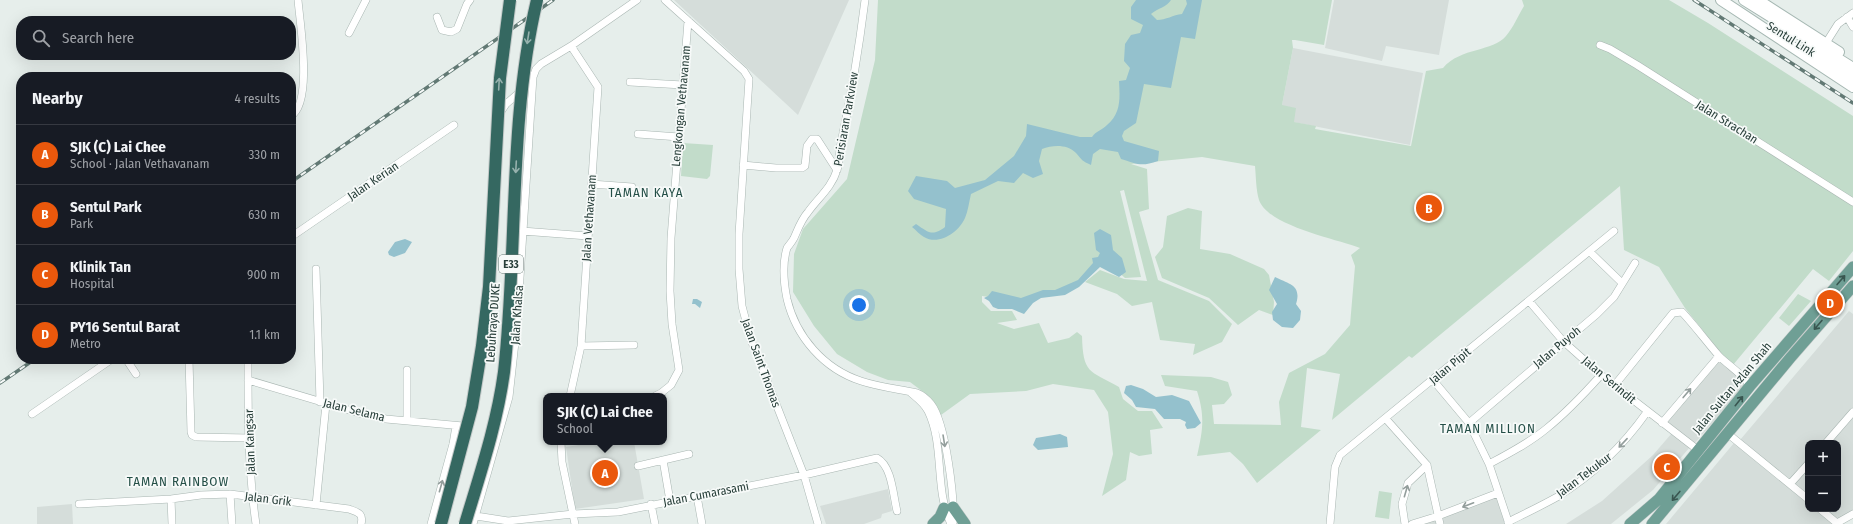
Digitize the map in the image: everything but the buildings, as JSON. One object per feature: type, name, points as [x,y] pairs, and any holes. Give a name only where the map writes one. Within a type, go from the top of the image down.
[{"type":"highway","name":"Lebuhraya DUKE","points":[[441,524],[472,407],[482,346],[489,287],[500,78],[510,0]]},
{"type":"highway","name":"Lebuhraya DUKE","points":[[465,524],[492,434],[503,374],[509,305],[519,120],[527,47],[537,0]]},
{"type":"main road","points":[[1722,0],[1853,88]]},
{"type":"main road","name":"Sentul Link","points":[[1730,0],[1853,78]]},
{"type":"main road","name":"Sentul Link","points":[[1744,0],[1853,68]]},
{"type":"main road","points":[[1758,0],[1853,61]]},
{"type":"main road","name":"Jalan Sultan Azlan Shah","points":[[1630,524],[1659,499],[1750,386],[1853,267]]},
{"type":"main road","name":"Jalan Sultan Azlan Shah","points":[[1652,524],[1791,356],[1853,286]]},
{"type":"main road","points":[[1659,499],[1677,481],[1714,436],[1725,432],[1727,433]]},
{"type":"main road","points":[[933,524],[949,508],[965,524]]},
{"type":"street","points":[[296,112],[302,103],[304,89],[298,0]]},
{"type":"street","points":[[349,33],[366,0]]},
{"type":"street","points":[[437,17],[442,30],[451,32],[457,29],[470,0]]},
{"type":"street","points":[[431,524],[453,444],[481,380],[486,353],[492,136],[496,118],[506,104],[525,88],[533,77],[536,69],[541,64],[571,46],[637,0]]},
{"type":"street","points":[[665,0],[688,21]]},
{"type":"street","name":"Perisiaran Parkview","points":[[865,0],[855,69],[840,148],[838,170],[829,188],[807,212],[788,248],[784,275],[788,304],[800,333],[811,348],[823,360],[859,380],[909,391],[923,396],[938,418],[943,435],[949,508]]},
{"type":"street","points":[[1826,43],[1838,24],[1850,15],[1853,27]]},
{"type":"street","name":"Jalan Saint Thomas","points":[[688,21],[747,76],[749,85],[739,234],[739,269],[742,306],[751,340],[804,475],[818,524]]},
{"type":"street","name":"Lengkongan Vethavanam","points":[[661,393],[671,385],[678,374],[679,365],[672,324],[670,279],[671,238],[688,21]]},
{"type":"street","name":"Jalan Strachan","points":[[1600,45],[1637,65],[1853,202]]},
{"type":"street","name":"Jalan Vethavanam","points":[[571,46],[598,87],[581,346],[571,393]]},
{"type":"street","name":"Jalan Khalsa","points":[[473,524],[509,397],[517,324],[533,77]]},
{"type":"street","points":[[630,82],[683,86]]},
{"type":"street","name":"Jalan Kerian","points":[[296,234],[454,125]]},
{"type":"street","points":[[638,134],[679,137]]},
{"type":"street","points":[[743,166],[802,168],[805,166],[807,146],[812,139],[817,139],[838,170]]},
{"type":"street","points":[[591,184],[632,188]]},
{"type":"street","points":[[522,231],[588,236]]},
{"type":"street","name":"Jalan Pipit","points":[[1330,524],[1336,460],[1340,455],[1386,419],[1614,231]]},
{"type":"street","points":[[1590,252],[1622,283]]},
{"type":"street","name":"Jalan Puyoh","points":[[1469,422],[1600,311],[1614,297],[1635,263]]},
{"type":"street","points":[[316,269],[323,403],[316,505]]},
{"type":"street","name":"Jalan Serindit","points":[[1529,301],[1563,341],[1601,375],[1698,450]]},
{"type":"street","points":[[1614,386],[1673,313],[1682,312],[1699,330],[1719,356],[1745,379],[1750,386]]},
{"type":"street","points":[[581,346],[634,345]]},
{"type":"street","points":[[1662,423],[1719,356]]},
{"type":"street","points":[[32,414],[105,364]]},
{"type":"street","points":[[129,364],[136,374]]},
{"type":"street","points":[[189,364],[190,432],[196,437],[249,438]]},
{"type":"street","name":"Jalan Kangsar","points":[[248,364],[249,438],[252,497],[256,524]]},
{"type":"street","points":[[407,370],[407,420]]},
{"type":"street","points":[[1489,464],[1508,454],[1546,429],[1576,402],[1601,375]]},
{"type":"street","name":"Jalan Selama","points":[[248,380],[359,414],[386,419],[460,426]]},
{"type":"street","points":[[1433,380],[1469,422],[1489,464],[1508,523]]},
{"type":"street","name":"Jalan Tekukur","points":[[1508,523],[1556,497],[1608,459],[1625,441],[1647,412]]},
{"type":"street","points":[[1829,440],[1853,412]]},
{"type":"street","points":[[1386,419],[1426,466],[1440,524]]},
{"type":"street","points":[[438,524],[460,426]]},
{"type":"street","points":[[1727,433],[1805,496]]},
{"type":"street","points":[[561,445],[562,462],[575,524]]},
{"type":"street","points":[[638,466],[690,454]]},
{"type":"street","name":"Jalan Cumarasami","points":[[476,516],[502,521],[521,522],[573,514],[618,512],[651,504],[804,475],[877,458],[882,461],[888,470],[897,511]]},
{"type":"street","points":[[662,460],[670,501]]},
{"type":"street","points":[[1405,524],[1402,504],[1408,483],[1426,466]]},
{"type":"street","points":[[1790,484],[1805,467]]},
{"type":"street","points":[[230,494],[232,524]]},
{"type":"street","name":"Jalan Grik","points":[[79,504],[171,500],[201,495],[230,494],[349,509],[360,513],[362,516],[360,524]]},
{"type":"street","points":[[1412,524],[1498,494]]},
{"type":"street","points":[[697,496],[702,524]]},
{"type":"street","points":[[171,500],[172,524]]},
{"type":"street","points":[[651,504],[655,524]]},
{"type":"street","points":[[949,508],[952,524]]},
{"type":"street","points":[[1823,512],[1837,524],[1853,514]]},
{"type":"shaded area","points":[[674,0],[849,0],[798,115]]},
{"type":"shaded area","points":[[1334,0],[1449,0],[1439,55],[1386,46],[1382,61],[1325,48]]},
{"type":"shaded area","points":[[1293,48],[1423,73],[1410,145],[1293,122],[1282,105]]},
{"type":"shaded area","points":[[1849,311],[1853,314],[1853,511],[1837,519],[1829,512],[1841,512],[1841,440],[1805,440],[1805,493],[1740,440]]},
{"type":"shaded area","points":[[1721,356],[1745,379],[1745,386],[1694,444],[1666,423]]},
{"type":"shaded area","points":[[1672,433],[1690,447],[1653,490],[1611,524],[1566,524],[1602,501],[1653,455]]},
{"type":"shaded area","points":[[1734,443],[1805,502],[1805,512],[1818,512],[1832,524],[1666,524]]},
{"type":"shaded area","points":[[579,445],[635,445],[644,499],[575,509],[566,447]]},
{"type":"shaded area","points":[[888,489],[892,511],[882,514],[881,518],[864,524],[826,524],[820,506]]},
{"type":"shaded area","points":[[1496,497],[1506,524],[1421,524]]},
{"type":"shaded area","points":[[72,504],[73,524],[37,524],[37,507]]},
{"type":"green space","points":[[878,0],[1332,0],[1324,45],[1292,40],[1293,48],[1282,105],[1296,108],[1294,122],[1316,126],[1315,129],[1411,146],[1426,71],[1443,68],[1450,61],[1459,56],[1493,45],[1500,41],[1511,29],[1524,6],[1522,0],[1669,0],[1708,23],[1853,116],[1853,251],[1829,281],[1813,269],[1733,365],[1721,353],[1685,308],[1659,267],[1624,250],[1620,186],[1412,358],[1409,356],[1332,420],[1340,374],[1307,368],[1301,427],[1321,430],[1257,483],[1243,464],[1230,452],[1197,456],[1201,438],[1202,416],[1197,391],[1165,386],[1161,375],[1211,377],[1228,382],[1232,395],[1224,404],[1212,405],[1214,424],[1281,425],[1279,402],[1289,373],[1325,354],[1350,325],[1355,266],[1351,255],[1360,248],[1320,236],[1275,217],[1265,209],[1259,200],[1255,166],[1202,157],[1131,164],[1147,169],[1149,209],[1139,212],[1158,280],[1209,301],[1232,324],[1222,342],[1193,355],[1195,344],[1160,340],[1152,302],[1132,306],[1117,294],[1085,282],[1100,270],[1124,279],[1147,281],[1124,190],[1120,191],[1141,277],[1125,278],[1103,258],[1075,285],[1022,302],[982,296],[982,302],[991,311],[1012,311],[1017,320],[997,323],[1014,329],[1039,323],[1048,343],[1069,338],[1077,332],[1082,336],[1084,358],[1090,369],[1094,373],[1119,387],[1123,399],[1138,411],[1152,411],[1163,428],[1150,430],[1152,454],[1139,456],[1130,452],[1126,480],[1102,496],[1113,454],[1108,412],[1094,390],[1053,384],[1026,391],[970,394],[941,415],[930,397],[910,382],[888,380],[867,372],[837,354],[814,326],[793,292],[794,254],[803,229],[847,179],[875,60]]},
{"type":"green space","points":[[683,143],[713,145],[710,176],[707,179],[681,176]]},
{"type":"green space","points":[[1188,208],[1202,211],[1200,249],[1230,254],[1264,269],[1269,275],[1274,302],[1273,315],[1259,310],[1238,325],[1209,298],[1162,278],[1155,257],[1163,247],[1167,216]]},
{"type":"green space","points":[[1798,294],[1811,301],[1789,326],[1779,318]]},
{"type":"green space","points":[[1379,491],[1392,493],[1389,519],[1375,517]]},
{"type":"water","points":[[1136,0],[1171,0],[1151,14],[1157,20],[1182,14],[1187,4],[1186,0],[1202,0],[1195,39],[1181,37],[1171,88],[1144,84],[1136,123],[1124,131],[1122,136],[1124,141],[1159,151],[1158,161],[1147,164],[1135,163],[1121,159],[1118,152],[1100,149],[1093,154],[1091,165],[1068,148],[1055,146],[1042,149],[1039,161],[1043,174],[1033,178],[1023,173],[1014,183],[998,181],[971,194],[965,218],[958,228],[948,236],[936,240],[930,239],[922,236],[912,227],[916,224],[933,233],[945,227],[946,209],[914,199],[908,191],[916,176],[947,181],[955,188],[985,180],[1014,156],[1026,136],[1027,124],[1080,137],[1092,137],[1112,120],[1119,105],[1119,81],[1126,80],[1130,68],[1124,61],[1125,44],[1131,35],[1140,33],[1143,25],[1131,19],[1131,7]]},
{"type":"water","points":[[1100,229],[1111,235],[1113,250],[1122,258],[1126,272],[1119,277],[1100,267],[1079,287],[1065,295],[1041,298],[1033,303],[1024,314],[1012,309],[998,309],[993,307],[989,301],[984,298],[992,291],[1021,298],[1043,290],[1055,290],[1078,280],[1093,263],[1092,258],[1098,257],[1100,253],[1096,250],[1094,233]]},
{"type":"water","points":[[405,239],[412,242],[405,253],[394,257],[389,255],[388,252],[395,242]]},
{"type":"water","points":[[1275,277],[1296,289],[1296,304],[1301,311],[1300,320],[1293,328],[1282,327],[1273,320],[1272,312],[1277,304],[1269,290]]},
{"type":"water","points":[[693,299],[697,299],[702,302],[700,308],[695,304],[692,304]]},
{"type":"water","points":[[1131,385],[1143,389],[1156,397],[1172,395],[1189,401],[1201,423],[1195,428],[1187,429],[1185,425],[1186,422],[1180,419],[1164,419],[1155,409],[1136,407],[1132,400],[1124,393],[1126,386]]},
{"type":"water","points":[[1060,434],[1067,437],[1068,447],[1038,450],[1033,445],[1036,438]]},
{"type":"railway","points":[[296,179],[553,0]]},
{"type":"railway","points":[[1694,0],[1853,103]]},
{"type":"railway","points":[[0,383],[28,364]]},
{"type":"place","name":"Sentul Park","points":[[1429,208]]},
{"type":"place","name":"PY16 Sentul Barat","points":[[1830,303]]},
{"type":"place","name":"Klinik Tan","points":[[1667,467]]},
{"type":"place","name":"SJK (C) Lai Chee","points":[[605,473]]},
{"type":"district","name":"TAMAN KAYA","points":[[646,192]]},
{"type":"district","name":"TAMAN MILLION","points":[[1488,428]]},
{"type":"district","name":"TAMAN RAINBOW","points":[[178,481]]}]
